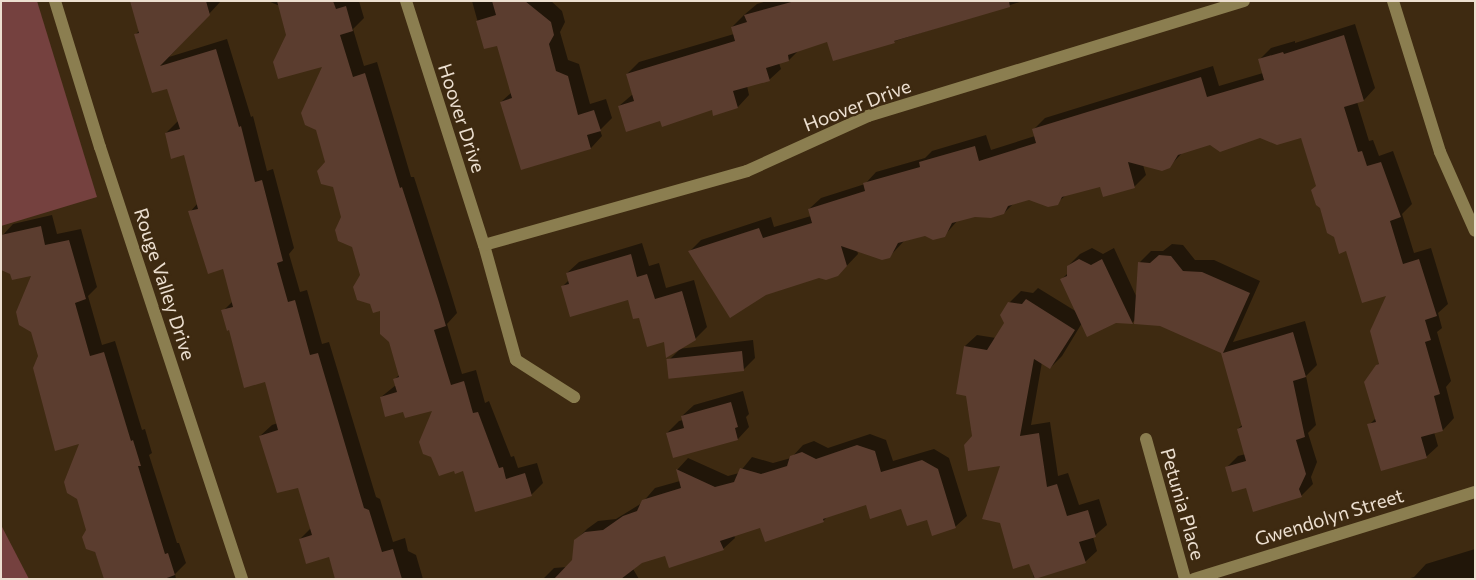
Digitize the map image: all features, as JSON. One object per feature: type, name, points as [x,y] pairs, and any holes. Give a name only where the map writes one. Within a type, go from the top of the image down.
[{"type":"street","name":"Rouge Valley Drive","points":[[55,1],[100,146],[242,579]]},
{"type":"street","name":"Hoover Drive","points":[[406,1],[484,245],[516,360],[574,397]]},
{"type":"street","name":"Hoover Drive","points":[[484,245],[747,171],[868,116],[1244,1]]},
{"type":"street","points":[[1393,1],[1440,152],[1475,231]]},
{"type":"street","name":"Petunia Place","points":[[1146,439],[1185,579]]},
{"type":"street","name":"Gwendolyn Street","points":[[1194,579],[1475,492]]},
{"type":"shaded area","points":[[1,1],[37,1],[97,197],[1,226]]},
{"type":"shaded area","points":[[1,525],[29,579],[1,579]]},
{"type":"building","points":[[130,1],[206,1],[210,15],[160,66],[216,49],[239,127],[241,126],[255,182],[262,180],[283,261],[277,263],[288,302],[295,300],[310,355],[318,353],[364,508],[369,510],[382,552],[393,549],[402,579],[335,579],[329,557],[306,564],[299,539],[312,535],[298,488],[277,493],[259,436],[278,430],[265,382],[244,388],[229,330],[227,331],[221,310],[233,307],[223,269],[208,274],[188,211],[198,209],[184,155],[171,159],[165,133],[180,129],[167,89],[152,93],[134,34],[139,33]]},
{"type":"building","points":[[277,1],[333,1],[336,9],[346,6],[353,31],[340,35],[353,77],[365,73],[400,188],[402,187],[439,302],[446,326],[434,330],[451,385],[464,381],[473,413],[478,412],[499,468],[503,467],[506,479],[525,473],[532,496],[475,512],[463,471],[455,474],[454,471],[439,476],[431,457],[423,454],[419,442],[432,411],[405,418],[403,412],[385,417],[380,397],[397,392],[393,379],[399,377],[389,342],[380,334],[380,311],[373,313],[370,304],[357,300],[353,287],[360,275],[352,247],[338,241],[335,230],[341,217],[333,187],[321,184],[317,171],[325,162],[316,130],[305,125],[301,113],[322,67],[278,79],[273,62],[286,35]]},
{"type":"building","points":[[492,1],[525,1],[551,22],[554,35],[549,44],[556,71],[568,76],[578,115],[594,110],[601,131],[587,135],[591,149],[521,170],[500,102],[512,98],[497,46],[484,49],[476,21],[496,15]]},
{"type":"building","points":[[795,1],[1009,1],[1010,7],[833,61],[827,42],[788,55],[789,61],[766,68],[770,81],[733,91],[738,108],[713,116],[712,110],[662,127],[660,121],[626,132],[618,106],[634,101],[626,74],[735,41],[731,27],[747,22],[744,15]]},
{"type":"building","points":[[1344,35],[1364,101],[1344,107],[1358,152],[1362,151],[1367,166],[1381,162],[1401,217],[1390,221],[1403,264],[1419,259],[1437,316],[1425,320],[1431,340],[1425,342],[1440,394],[1434,396],[1443,431],[1421,437],[1427,458],[1381,471],[1367,424],[1376,422],[1364,382],[1376,365],[1379,364],[1370,331],[1386,296],[1362,303],[1346,251],[1339,254],[1334,237],[1327,233],[1320,208],[1316,205],[1311,190],[1316,186],[1301,138],[1277,145],[1260,138],[1220,152],[1210,145],[1178,155],[1170,168],[1162,171],[1128,162],[1135,188],[1103,197],[1100,187],[1062,197],[1058,205],[1048,207],[1029,200],[1008,206],[1004,214],[991,218],[975,217],[952,223],[945,237],[933,240],[925,236],[898,243],[890,258],[882,260],[841,246],[847,266],[838,276],[826,280],[819,278],[766,295],[730,318],[688,251],[759,228],[763,238],[812,223],[808,209],[865,191],[863,183],[920,167],[919,162],[975,146],[979,161],[1036,143],[1032,129],[1201,77],[1207,97],[1264,80],[1258,59],[1283,52],[1284,54]]},
{"type":"building","points":[[41,226],[45,245],[69,240],[86,299],[75,303],[90,356],[104,352],[131,441],[133,440],[141,466],[138,466],[165,554],[168,553],[175,575],[164,579],[104,579],[95,552],[86,549],[82,537],[86,530],[77,499],[67,493],[64,482],[79,444],[55,451],[33,368],[38,356],[31,332],[19,325],[16,312],[31,276],[12,280],[10,274],[1,270],[1,235]]},
{"type":"building","points":[[631,254],[637,277],[647,274],[655,299],[682,291],[696,340],[666,358],[664,342],[647,347],[639,318],[633,319],[628,300],[570,317],[561,286],[569,284],[566,273]]},
{"type":"building","points":[[1159,255],[1171,256],[1183,271],[1202,272],[1250,293],[1223,353],[1293,332],[1306,377],[1293,381],[1305,437],[1296,440],[1306,474],[1299,489],[1302,497],[1253,512],[1246,488],[1232,492],[1225,467],[1246,461],[1237,429],[1242,427],[1221,353],[1160,326],[1134,324],[1138,262],[1150,263]]},
{"type":"building","points":[[1079,259],[1091,265],[1102,259],[1133,324],[1116,323],[1087,337],[1060,279],[1067,276],[1067,266]]},
{"type":"building","points":[[1026,299],[1075,330],[1050,369],[1034,359],[1020,436],[1039,433],[1047,487],[1057,484],[1067,516],[1088,510],[1096,537],[1079,542],[1086,563],[1035,579],[1029,564],[1013,569],[1000,523],[982,519],[1000,466],[968,471],[964,445],[972,436],[966,396],[956,394],[964,346],[987,350],[1004,323],[1000,315],[1008,302],[1022,304]]},
{"type":"building","points":[[742,351],[744,371],[669,379],[666,359]]},
{"type":"building","points":[[731,402],[738,427],[735,428],[738,440],[673,458],[666,433],[684,428],[681,416]]},
{"type":"building","points":[[857,445],[875,451],[881,472],[922,460],[938,469],[956,528],[932,536],[927,520],[907,526],[901,509],[870,519],[866,505],[823,519],[824,522],[765,542],[760,528],[720,541],[724,550],[669,568],[665,556],[642,563],[621,579],[554,579],[572,560],[574,540],[585,532],[603,530],[623,516],[637,511],[642,500],[681,488],[676,469],[715,487],[734,482],[740,468],[761,474],[787,466],[790,456],[802,452],[816,459]]}]
